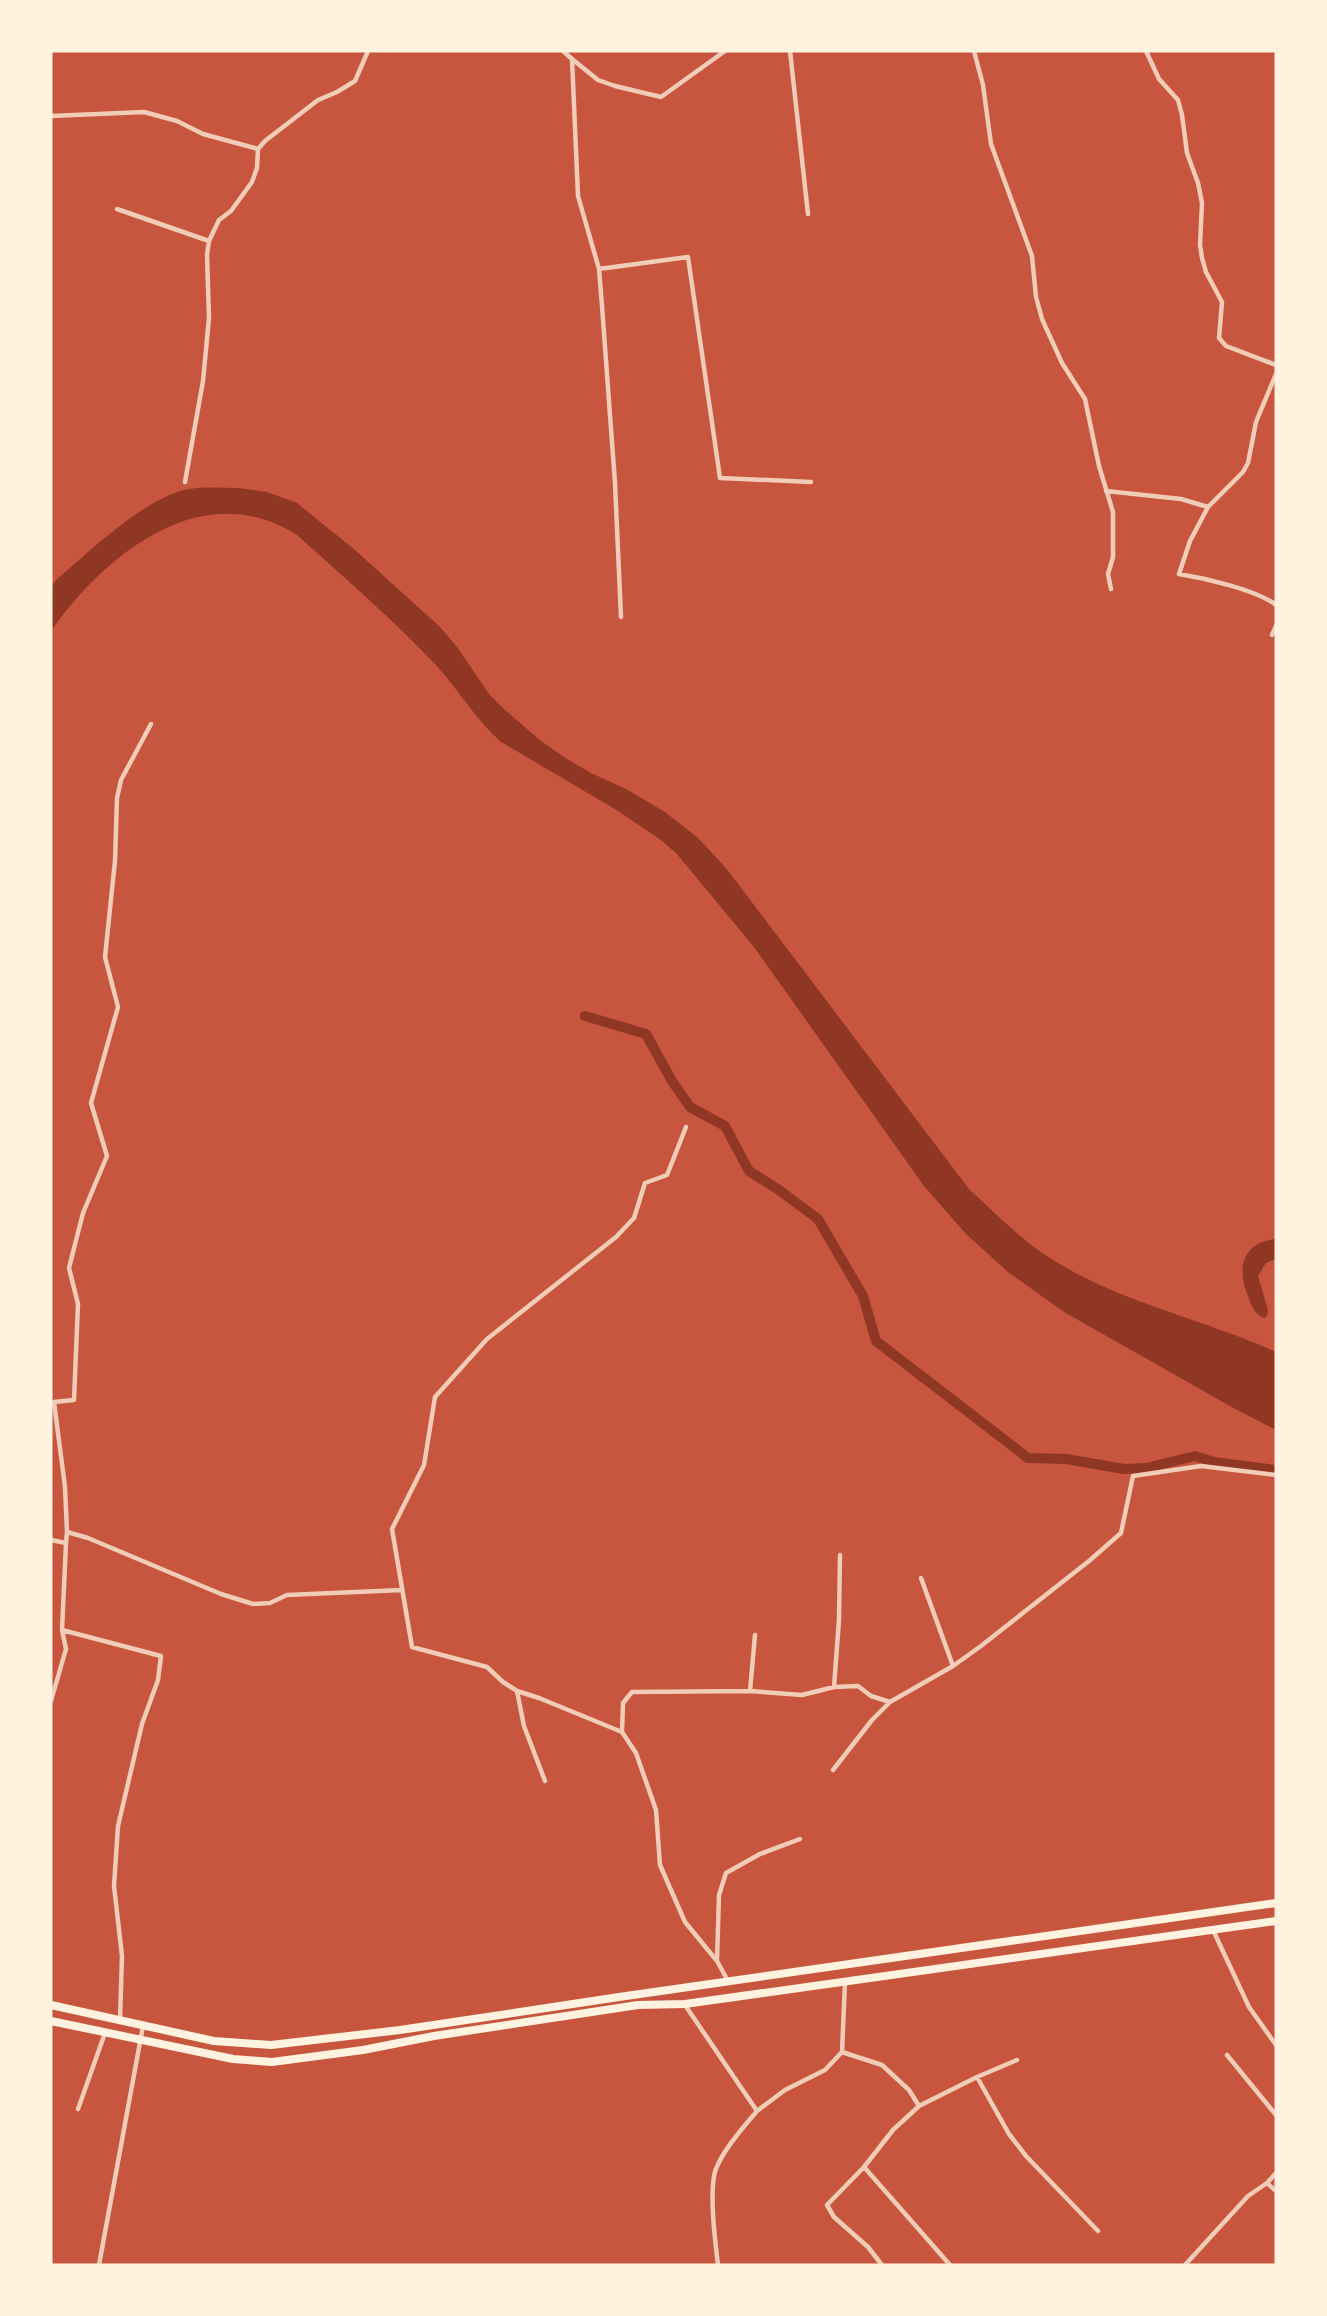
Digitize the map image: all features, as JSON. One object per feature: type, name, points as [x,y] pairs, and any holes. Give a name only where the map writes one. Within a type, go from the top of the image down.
[{"type":"highway","points":[[51,2005],[214,2041],[271,2045],[400,2031],[1276,1903]]},
{"type":"highway","points":[[51,2021],[233,2059],[272,2062],[363,2050],[435,2036],[638,2005],[685,2004],[1276,1921]]},
{"type":"street","points":[[185,482],[206,352],[209,241],[219,220],[231,211],[252,182],[257,168],[258,149],[318,100],[355,81],[368,51]]},
{"type":"street","points":[[563,51],[598,80],[661,97],[725,51]]},
{"type":"street","points":[[790,51],[808,214]]},
{"type":"street","points":[[974,51],[983,85],[991,144],[1032,256],[1036,297],[1042,318],[1062,363],[1084,399],[1113,512],[1112,556],[1108,574],[1111,589]]},
{"type":"street","points":[[1146,51],[1159,79],[1178,100],[1182,114],[1187,153],[1202,203],[1202,258],[1206,272],[1222,302],[1219,338],[1226,346],[1276,365]]},
{"type":"street","points":[[572,59],[578,196],[599,269],[615,483],[621,617]]},
{"type":"street","points":[[51,116],[144,112],[177,121],[202,134],[258,149]]},
{"type":"street","points":[[117,209],[209,241]]},
{"type":"street","points":[[599,269],[688,257],[720,478],[811,482]]},
{"type":"street","points":[[1276,374],[1256,422],[1248,463],[1243,472],[1208,507],[1190,541],[1179,574],[1205,578],[1253,594],[1276,605]]},
{"type":"street","points":[[1106,491],[1181,499],[1208,507]]},
{"type":"street","points":[[1272,635],[1276,626]]},
{"type":"street","points":[[51,1701],[66,1649],[62,1630],[67,1532],[65,1487],[53,1402],[74,1400],[78,1304],[69,1268],[83,1213],[107,1156],[91,1103],[118,1007],[105,957],[115,861],[117,797],[121,780],[150,724]]},
{"type":"street","points":[[686,1126],[667,1175],[645,1183],[634,1218],[616,1237],[488,1339],[435,1397],[424,1465],[392,1529],[412,1647],[487,1667],[517,1691],[622,1732],[636,1753],[656,1810],[660,1865],[685,1922],[717,1961],[728,1982]]},
{"type":"street","points":[[833,1770],[890,1702],[953,1666],[1121,1533],[1133,1476],[1201,1466],[1276,1475]]},
{"type":"street","points":[[67,1532],[88,1538],[221,1594],[254,1604],[270,1603],[287,1595],[402,1590]]},
{"type":"street","points":[[51,1540],[66,1543]]},
{"type":"street","points":[[834,1687],[840,1555]]},
{"type":"street","points":[[921,1578],[953,1666]]},
{"type":"street","points":[[62,1630],[161,1656],[158,1680],[142,1724],[118,1826],[114,1886],[122,1956],[120,2021]]},
{"type":"street","points":[[750,1691],[755,1635]]},
{"type":"street","points":[[622,1732],[623,1703],[632,1692],[750,1691],[802,1695],[834,1687],[858,1686],[872,1696],[890,1702]]},
{"type":"street","points":[[517,1691],[524,1726],[545,1781]]},
{"type":"street","points":[[717,1961],[719,1895],[726,1873],[760,1854],[800,1839]]},
{"type":"street","points":[[1213,1929],[1249,2007],[1276,2045]]},
{"type":"street","points":[[718,2265],[714,2224],[714,2174],[734,2138],[757,2111],[785,2090],[825,2070],[842,2052],[845,1982]]},
{"type":"street","points":[[685,2004],[757,2111]]},
{"type":"street","points":[[99,2265],[143,2026]]},
{"type":"street","points":[[78,2109],[105,2033]]},
{"type":"street","points":[[842,2052],[882,2065],[909,2090],[919,2106]]},
{"type":"street","points":[[1227,2056],[1276,2115]]},
{"type":"street","points":[[882,2265],[868,2246],[834,2217],[827,2205],[864,2167],[893,2130],[919,2106],[1017,2060]]},
{"type":"street","points":[[977,2077],[1009,2134],[1098,2231]]},
{"type":"street","points":[[864,2167],[950,2265]]},
{"type":"street","points":[[1185,2265],[1248,2196],[1276,2173]]},
{"type":"street","points":[[1267,2183],[1276,2191]]},
{"type":"shaded area","points":[[239,488],[267,492],[297,503],[355,550],[439,626],[489,694],[541,741],[591,773],[626,789],[665,812],[698,838],[726,868],[969,1189],[1018,1234],[1050,1258],[1104,1287],[1276,1352],[1276,1430],[1064,1312],[1008,1272],[966,1234],[924,1186],[754,947],[677,854],[615,809],[501,742],[418,647],[297,535],[261,519],[226,514],[192,519],[159,532],[128,551],[99,575],[73,602],[51,631],[51,587],[55,581],[133,516],[167,496],[184,490]]},
{"type":"shaded area","points":[[1276,1239],[1276,1259],[1266,1263],[1258,1276],[1268,1310],[1264,1318],[1255,1312],[1250,1303],[1244,1286],[1243,1266],[1249,1251],[1256,1245]]},
{"type":"waterway","points":[[585,1016],[646,1034],[690,1107],[725,1126],[749,1171],[818,1219],[863,1296],[876,1341],[1028,1458],[1066,1459],[1124,1469],[1146,1468],[1195,1456],[1214,1462],[1276,1470]]}]
